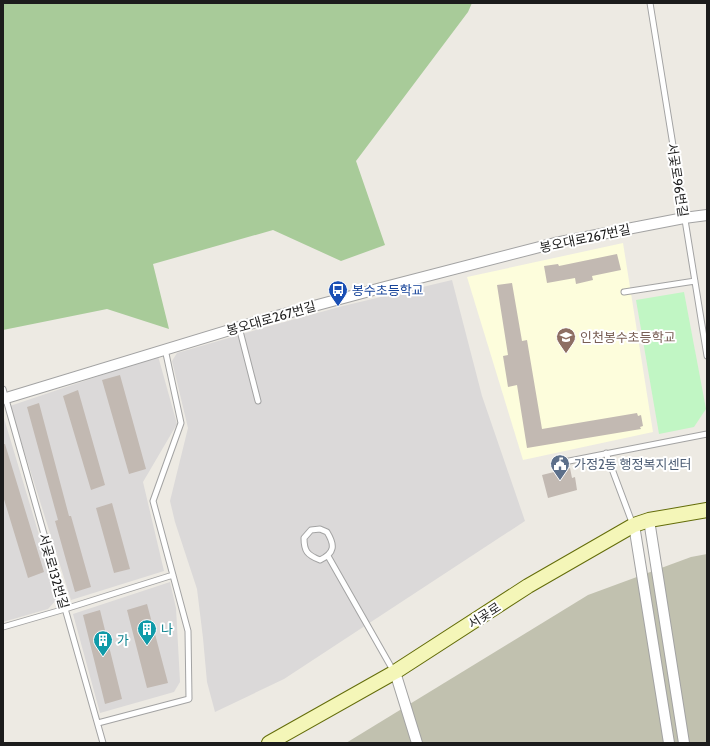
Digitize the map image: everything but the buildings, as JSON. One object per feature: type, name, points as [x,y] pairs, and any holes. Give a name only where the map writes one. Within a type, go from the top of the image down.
[{"type":"main road","name":"서곶로","points":[[269,743],[395,672],[528,586],[634,525],[648,520],[707,510]]},
{"type":"street","name":"봉오대로267번길","points":[[4,396],[239,326],[555,243],[684,218],[707,215]]},
{"type":"street","points":[[648,520],[684,743]]},
{"type":"street","points":[[634,525],[669,743]]},
{"type":"street","points":[[395,672],[417,743]]},
{"type":"lane","name":"서곷로96번길","points":[[650,3],[707,356]]},
{"type":"lane","points":[[624,292],[695,281]]},
{"type":"lane","points":[[239,326],[258,401]]},
{"type":"lane","points":[[98,723],[189,699],[188,631],[153,501],[181,423],[165,349]]},
{"type":"lane","name":"서곶로132번길","points":[[4,396],[103,743]]},
{"type":"lane","points":[[564,462],[707,434]]},
{"type":"lane","points":[[606,453],[634,525]]},
{"type":"lane","points":[[320,529],[327,532],[331,539],[332,550],[328,556],[320,560],[309,554],[304,548],[304,538],[311,530],[320,529]]},
{"type":"lane","points":[[328,556],[395,672]]},
{"type":"lane","points":[[3,627],[173,575]]},
{"type":"shaded area","name":"인천봉수초등학교","points":[[623,243],[653,432],[523,460],[467,277]]},
{"type":"shaded area","points":[[452,280],[482,396],[525,521],[284,679],[215,712],[207,682],[197,589],[175,522],[170,501],[188,428],[172,361],[177,353],[259,329],[343,306]]},
{"type":"shaded area","points":[[158,356],[177,424],[143,482],[164,571],[71,600],[10,406]]},
{"type":"shaded area","points":[[3,415],[58,598],[48,609],[3,622]]},
{"type":"shaded area","points":[[707,554],[707,743],[346,743],[588,595],[691,557]]},
{"type":"shaded area","points":[[170,582],[176,608],[180,682],[174,692],[100,713],[73,614]]},
{"type":"green space","points":[[3,3],[472,3],[468,12],[356,161],[385,245],[341,261],[273,230],[153,264],[169,329],[107,309],[3,330]]},
{"type":"green space","points":[[684,292],[706,409],[694,427],[659,434],[636,300]]},
{"type":"place","name":"봉수초등학교","points":[[338,307]]},
{"type":"place","name":"인천봉수초등학교","points":[[566,354]]},
{"type":"place","name":"가정2동 행정복지센터","points":[[560,481]]},
{"type":"place","name":"나","points":[[147,646]]},
{"type":"place","name":"가","points":[[103,657]]}]
